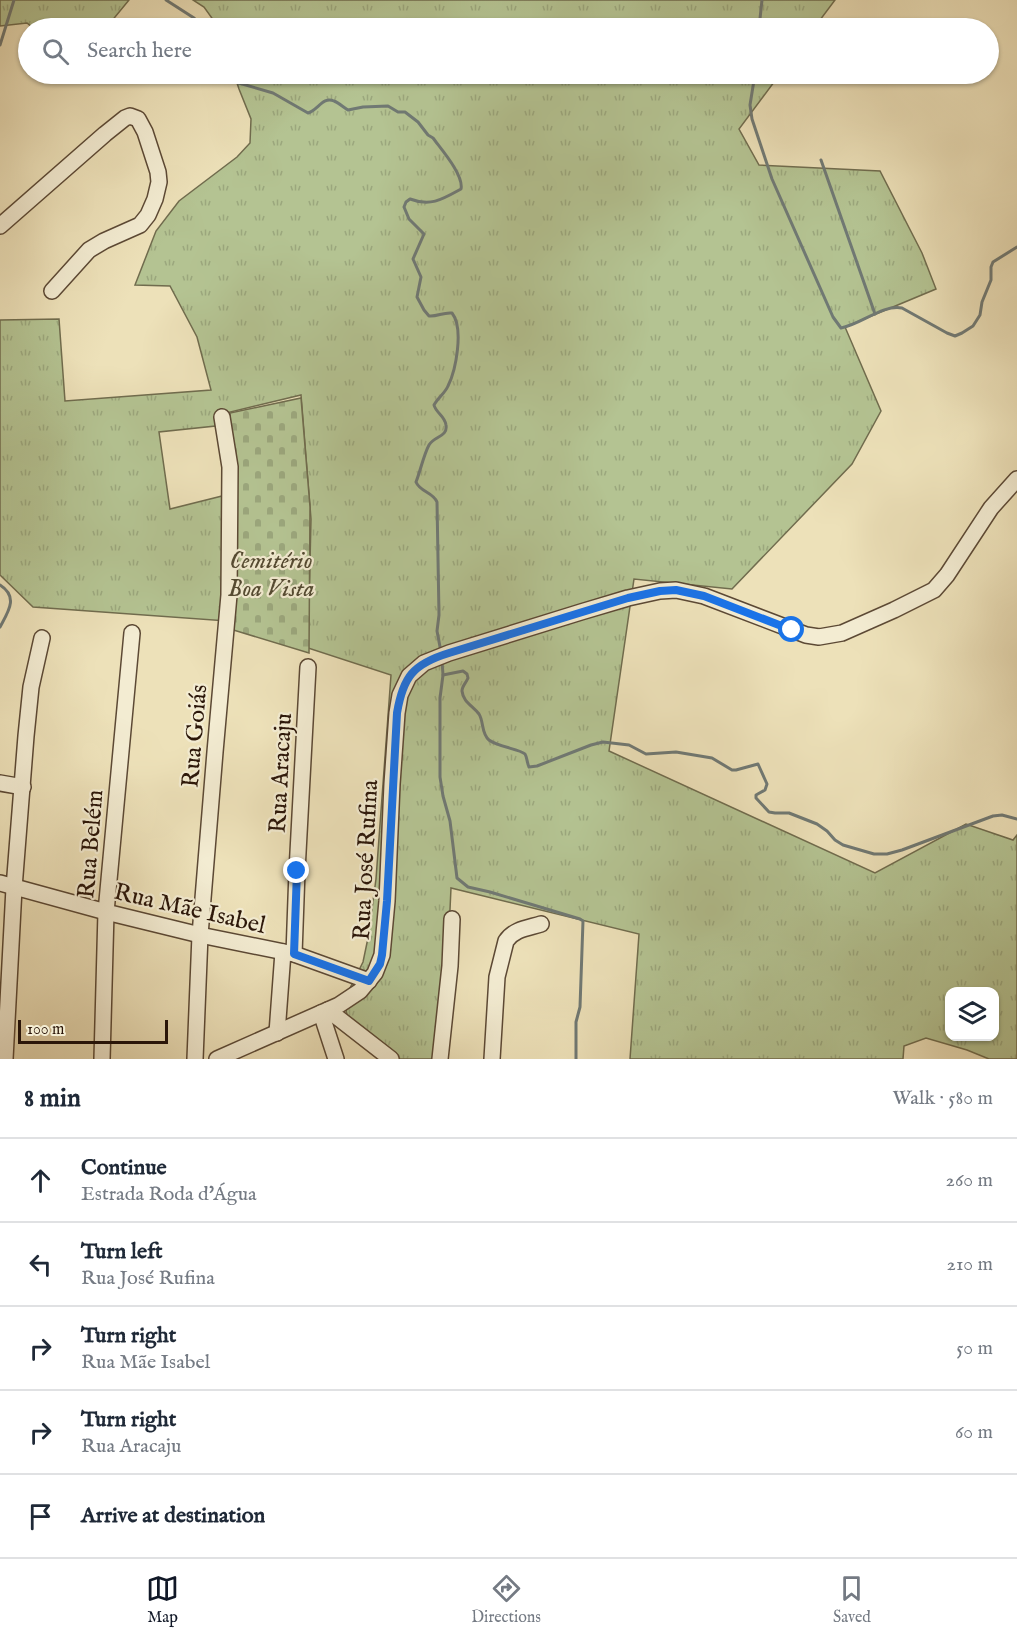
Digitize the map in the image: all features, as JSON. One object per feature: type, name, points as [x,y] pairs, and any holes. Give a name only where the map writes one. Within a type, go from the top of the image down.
[{"type":"street","points":[[0,226],[118,123],[130,116],[138,119],[145,132],[158,172],[159,182],[148,215],[140,225],[89,250],[52,291]]},
{"type":"street","name":"Rua Goiás","points":[[195,1059],[200,935],[229,595],[230,467],[222,417]]},
{"type":"street","name":"Rua José Rufina","points":[[217,1059],[350,999],[369,981],[380,964],[387,901],[397,713],[400,695],[409,676],[424,663],[443,655],[628,598],[660,591],[676,590],[704,596],[806,635],[819,637],[842,633],[933,590],[947,575],[991,508],[1017,479]]},
{"type":"street","name":"Rua Belém","points":[[102,1059],[106,912],[132,633]]},
{"type":"street","points":[[5,1059],[7,886],[22,787],[28,709],[42,638]]},
{"type":"street","name":"Rua Aracaju","points":[[277,1033],[288,953],[298,850],[308,667]]},
{"type":"street","points":[[0,783],[22,787]]},
{"type":"street","name":"Rua Mãe Isabel","points":[[7,886],[200,935],[288,953],[369,981]]},
{"type":"street","points":[[440,1059],[450,966],[452,919]]},
{"type":"street","points":[[492,1059],[497,977],[506,941],[517,931],[541,924]]},
{"type":"street","points":[[325,1011],[336,1059]]},
{"type":"street","points":[[325,1011],[391,1059]]},
{"type":"green space","points":[[0,0],[129,0],[114,18],[18,18],[18,24],[0,26]]},
{"type":"green space","points":[[193,0],[835,0],[822,18],[212,18],[204,7]]},
{"type":"green space","points":[[237,84],[773,84],[739,129],[759,165],[880,171],[922,253],[936,289],[845,327],[881,411],[852,464],[732,589],[634,579],[609,751],[875,873],[966,824],[1013,840],[1017,835],[1017,1059],[989,1059],[926,1038],[904,1046],[903,1059],[630,1059],[639,934],[451,888],[443,1059],[392,1059],[384,1054],[347,1015],[344,1000],[363,962],[376,879],[391,675],[308,648],[311,519],[301,395],[226,413],[225,425],[159,432],[170,509],[226,495],[227,621],[33,607],[0,575],[0,320],[59,319],[65,401],[211,390],[197,337],[170,286],[135,285],[156,231],[179,201],[237,157],[250,143],[251,119]]},
{"type":"green space","name":"Cemitério Boa Vista","points":[[301,398],[310,507],[309,653],[230,629],[234,519],[230,413]]},
{"type":"waterway","points":[[0,45],[14,0]]},
{"type":"waterway","points":[[166,0],[194,18]]},
{"type":"waterway","points":[[760,18],[762,0]]},
{"type":"waterway","points":[[242,84],[273,93],[308,113],[327,100],[338,103],[348,110],[388,106],[398,112],[405,112],[433,138],[459,177],[461,189],[455,193],[431,202],[410,199],[404,207],[409,219],[424,234],[413,259],[421,277],[417,297],[429,316],[452,313],[458,328],[456,360],[451,379],[447,389],[434,405],[444,419],[446,429],[429,445],[416,482],[437,502],[439,615],[437,631],[441,652]]},
{"type":"waterway","points":[[753,84],[750,105],[752,119],[772,179],[833,317],[841,328],[887,309],[902,308],[947,333],[955,336],[962,333],[973,326],[980,315],[982,302],[991,280],[993,262],[1017,247]]},
{"type":"waterway","points":[[821,160],[875,314]]},
{"type":"waterway","points":[[0,585],[6,590],[10,600],[9,610],[0,627]]},
{"type":"waterway","points":[[442,661],[440,777],[450,821],[457,878],[468,887],[583,921],[580,1007],[576,1022],[576,1059]]},
{"type":"waterway","points":[[443,675],[463,671],[467,674],[463,695],[479,714],[486,737],[525,754],[529,767],[603,742],[629,745],[646,754],[676,752],[712,758],[732,770],[758,764],[767,784],[765,790],[756,795],[756,798],[769,812],[789,813],[817,824],[843,845],[874,854],[887,854],[902,850],[993,816],[1002,815],[1017,819]]},
{"type":"route","points":[[297,871],[294,954],[369,981],[380,964],[382,955],[387,901],[392,784],[400,695],[409,676],[424,663],[449,653],[628,598],[660,591],[691,592],[792,630]]}]
